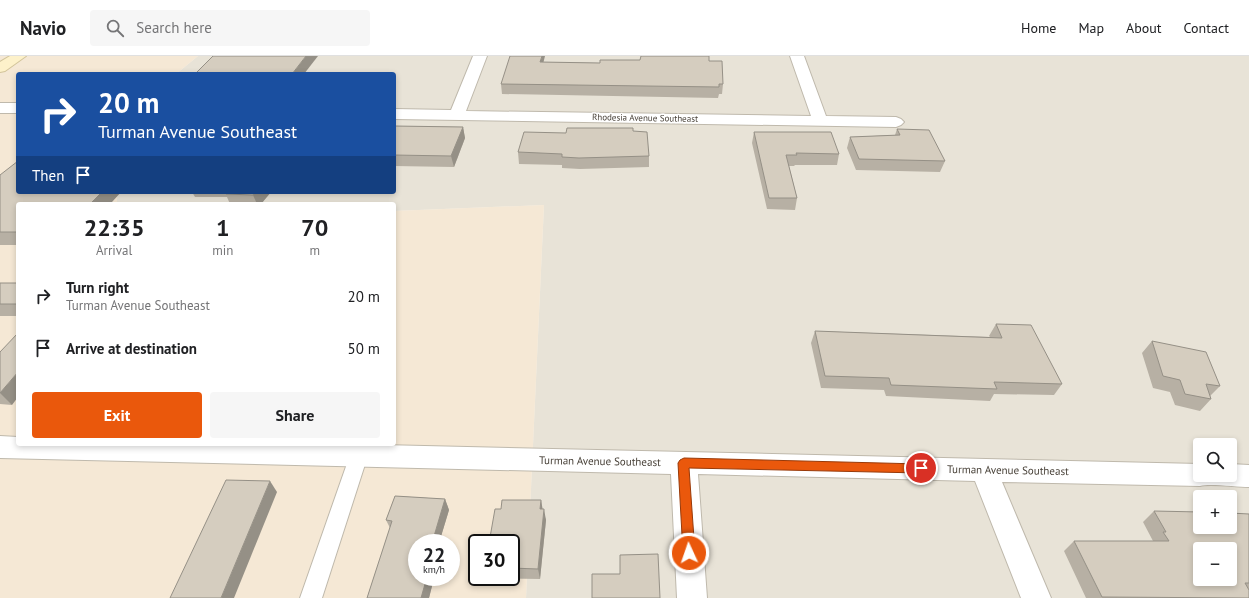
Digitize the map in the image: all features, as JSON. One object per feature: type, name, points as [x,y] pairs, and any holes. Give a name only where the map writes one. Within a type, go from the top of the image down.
[{"type":"main road","points":[[0,68],[19,56]]},
{"type":"street","points":[[457,115],[480,56]]},
{"type":"street","points":[[798,56],[820,121]]},
{"type":"street","points":[[0,108],[16,108]]},
{"type":"street","name":"Rhodesia Avenue Southeast","points":[[396,114],[896,122]]},
{"type":"street","name":"Turman Avenue Southeast","points":[[0,448],[1193,475]]},
{"type":"street","points":[[684,463],[692,598]]},
{"type":"street","points":[[984,470],[1036,598]]},
{"type":"street","points":[[1237,476],[1249,476]]},
{"type":"lane","points":[[312,598],[359,455]]},
{"type":"shaded area","points":[[0,56],[198,56],[178,72],[16,72],[16,194],[117,194],[117,202],[16,202],[16,446],[396,446],[396,211],[544,205],[526,598],[0,598]]},
{"type":"shaded area","points":[[198,56],[1249,56],[1249,598],[526,598],[544,205],[396,211],[396,202],[117,202],[117,194],[396,194],[396,72],[178,72]]},
{"type":"building","points":[[213,56],[306,56],[294,72],[197,72]]},
{"type":"building","points":[[510,56],[542,56],[540,62],[600,63],[600,60],[640,60],[641,56],[709,56],[709,61],[722,61],[723,84],[719,84],[719,87],[501,84]]},
{"type":"building","points":[[396,126],[463,127],[451,156],[396,155]]},
{"type":"building","points":[[567,128],[633,128],[633,131],[647,132],[649,156],[579,158],[562,157],[562,154],[518,152],[524,132],[566,133]]},
{"type":"building","points":[[897,129],[929,130],[945,161],[859,159],[850,137],[900,135]]},
{"type":"building","points":[[754,132],[831,132],[839,154],[796,153],[797,155],[786,155],[797,198],[769,198]]},
{"type":"building","points":[[16,163],[16,194],[100,194],[92,202],[16,202],[16,232],[0,232],[0,175]]},
{"type":"building","points":[[226,194],[254,194],[253,195]]},
{"type":"building","points":[[0,283],[16,283],[16,304],[0,304]]},
{"type":"building","points":[[996,324],[1031,325],[1062,384],[994,382],[997,389],[891,385],[889,378],[825,376],[815,331],[1002,338]]},
{"type":"building","points":[[16,335],[16,374],[0,393],[0,352]]},
{"type":"building","points":[[1152,341],[1206,352],[1220,386],[1206,384],[1211,399],[1185,394],[1180,380],[1163,376]]},
{"type":"building","points":[[226,480],[270,481],[221,598],[170,598]]},
{"type":"building","points":[[395,496],[445,499],[435,534],[408,534],[408,586],[424,586],[421,598],[367,598],[392,521],[386,520]]},
{"type":"building","points":[[502,500],[541,500],[540,509],[544,509],[538,569],[520,568],[520,534],[491,534],[495,509],[501,509]]},
{"type":"building","points":[[1154,511],[1193,512],[1193,534],[1237,534],[1237,513],[1249,514],[1249,583],[1245,583],[1249,590],[1249,598],[1102,597],[1074,541],[1169,541],[1163,532],[1166,532]]},
{"type":"building","points":[[658,554],[660,598],[592,598],[592,574],[620,574],[620,555]]},
{"type":"route","points":[[689,553],[684,463],[921,468]]}]
